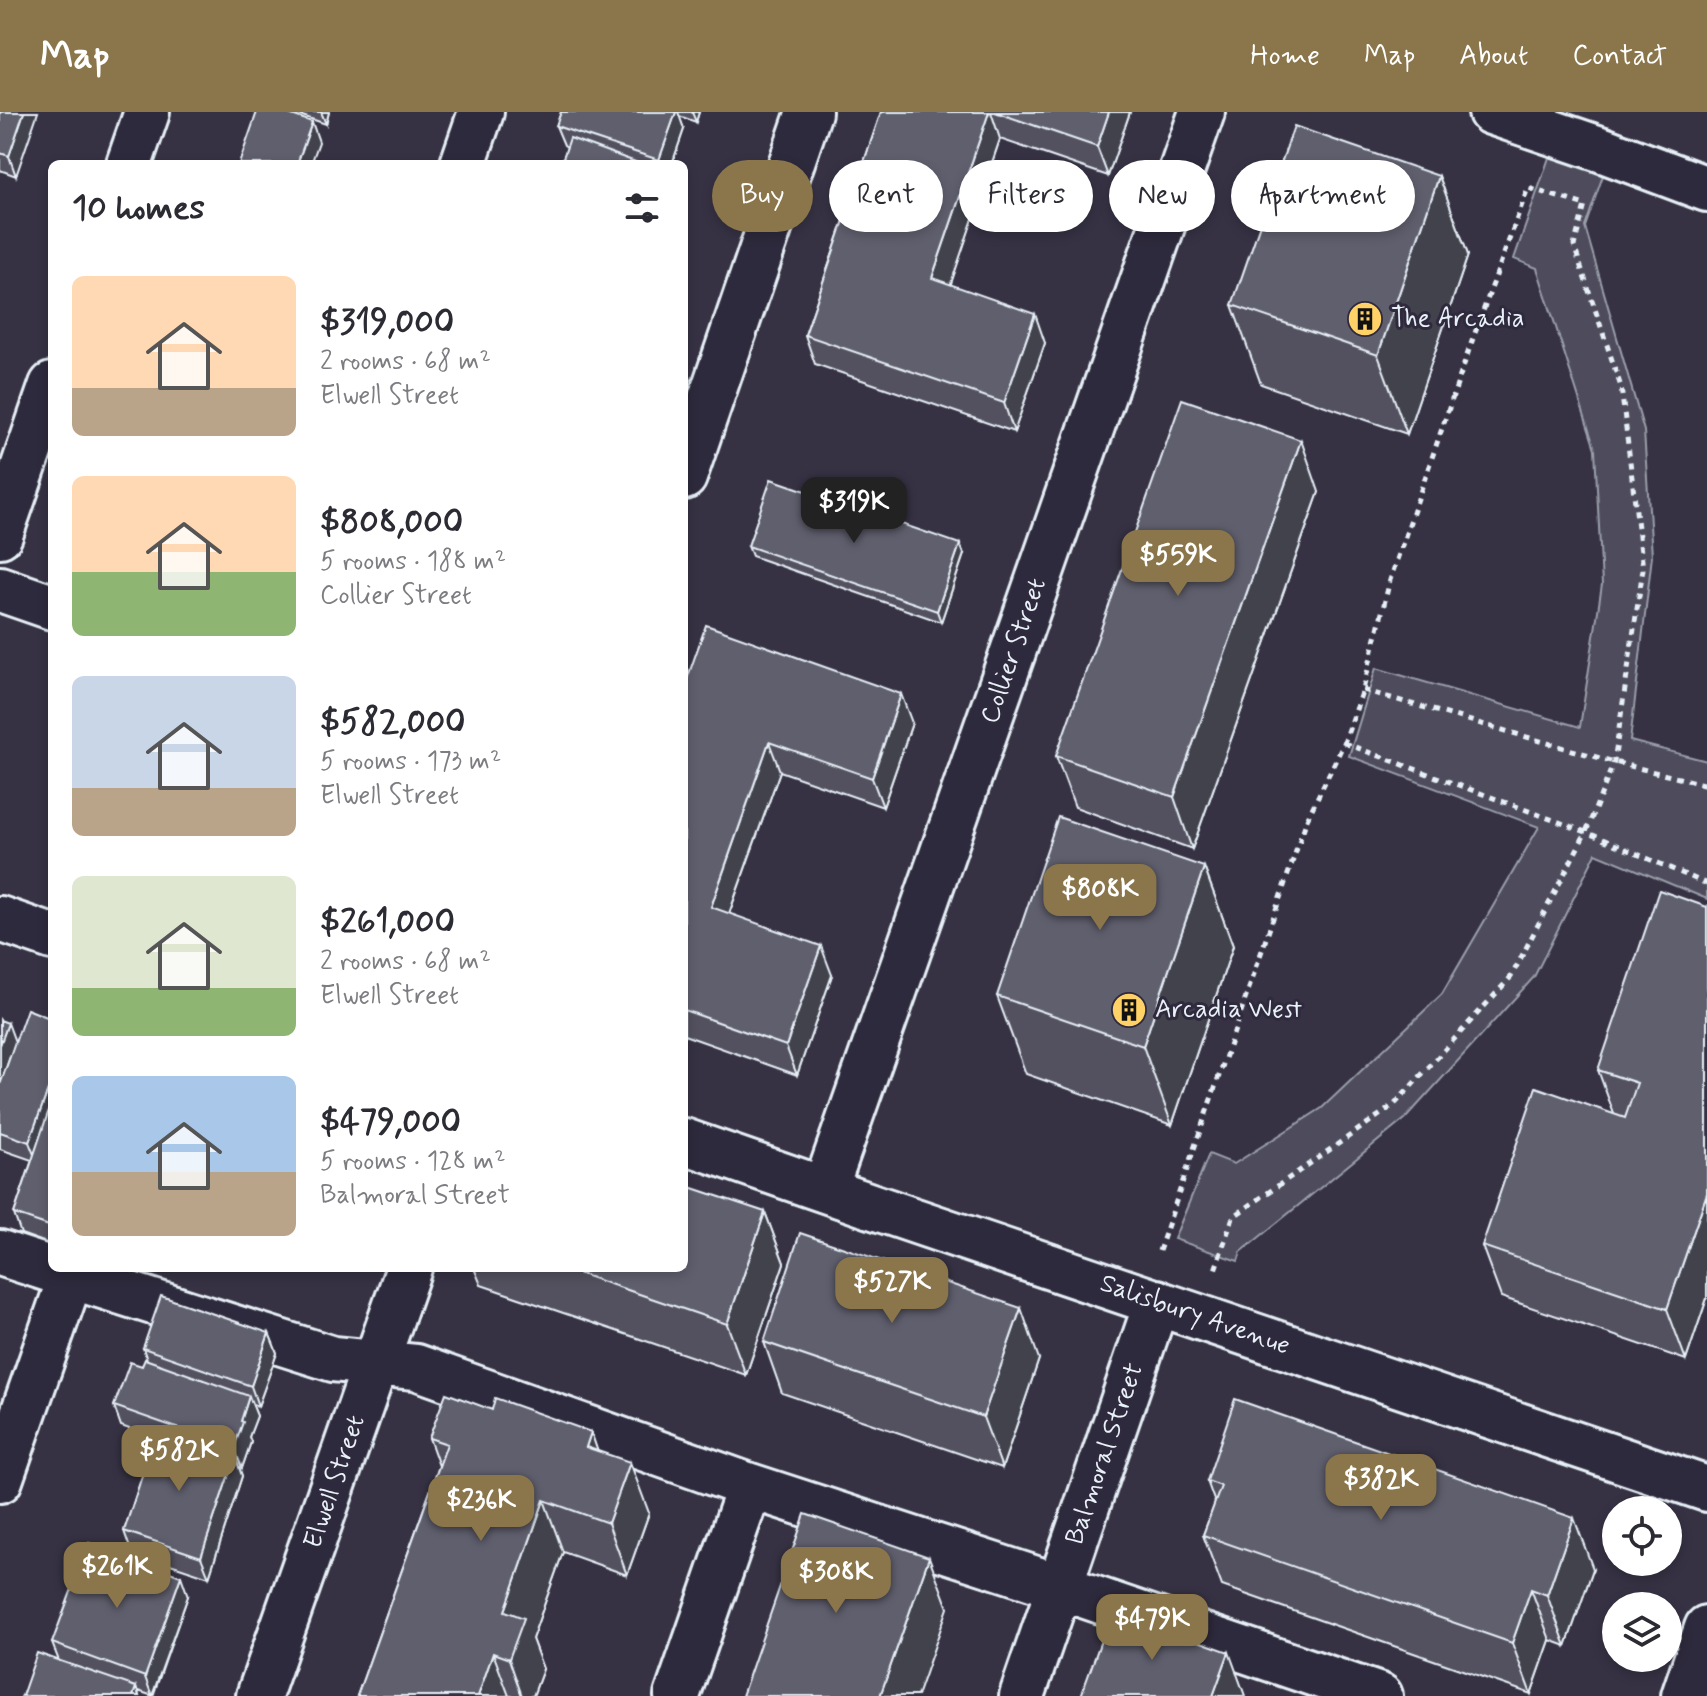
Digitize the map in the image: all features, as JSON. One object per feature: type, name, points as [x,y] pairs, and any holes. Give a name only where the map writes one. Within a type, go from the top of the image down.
[{"type":"street","points":[[130,160],[147,112]]},
{"type":"street","points":[[464,160],[481,112]]},
{"type":"street","points":[[688,465],[809,112]]},
{"type":"street","name":"Collier Street","points":[[825,1189],[1202,112]]},
{"type":"street","points":[[1491,112],[1567,124],[1707,189]]},
{"type":"street","points":[[0,535],[48,397]]},
{"type":"street","points":[[0,589],[48,606]]},
{"type":"street","points":[[0,919],[48,936]]},
{"type":"street","name":"Salisbury Avenue","points":[[688,1142],[1707,1489]]},
{"type":"street","points":[[0,1253],[48,1269]]},
{"type":"street","points":[[59,1272],[333,1359],[416,1367],[750,1486],[1060,1587],[1365,1694]]},
{"type":"street","name":"Elwell Street","points":[[259,1696],[408,1272]]},
{"type":"street","points":[[0,1480],[71,1276]]},
{"type":"street","name":"Balmoral Street","points":[[1022,1696],[1157,1302]]},
{"type":"street","points":[[677,1696],[750,1486]]},
{"type":"street","points":[[1684,1696],[1707,1628]]},
{"type":"path","points":[[1159,1251],[1307,819],[1344,743],[1363,690],[1390,580],[1528,188],[1585,205],[1574,246],[1621,387],[1643,569],[1614,762],[1586,832],[1511,977],[1394,1105],[1233,1217],[1215,1270]]},
{"type":"path","points":[[1363,690],[1614,762],[1707,785]]},
{"type":"path","points":[[1344,743],[1586,832],[1707,884]]},
{"type":"shaded area","points":[[1553,146],[1607,164],[1585,227],[1644,431],[1652,556],[1630,741],[1707,761],[1707,899],[1596,853],[1534,977],[1405,1119],[1241,1252],[1238,1261],[1174,1239],[1209,1154],[1234,1164],[1322,1108],[1442,994],[1539,827],[1349,756],[1376,668],[1580,727],[1602,585],[1595,449],[1537,268],[1514,259]]},
{"type":"building","points":[[0,112],[24,112],[9,156],[0,153]]},
{"type":"building","points":[[257,112],[283,112],[312,122],[298,160],[240,160]]},
{"type":"building","points":[[561,112],[676,112],[659,160],[556,126]]},
{"type":"building","points":[[881,112],[989,112],[973,160],[959,160],[959,199],[932,278],[1035,314],[1004,403],[805,335],[840,232],[943,232],[943,160],[865,160]]},
{"type":"building","points":[[995,112],[1109,112],[1097,147]]},
{"type":"building","points":[[1294,126],[1393,160],[1282,160]]},
{"type":"building","points":[[570,138],[630,160],[562,160]]},
{"type":"building","points":[[1415,168],[1439,176],[1378,355],[1232,305],[1257,232],[1415,232]]},
{"type":"building","points":[[1182,399],[1301,440],[1174,797],[1056,756]]},
{"type":"building","points":[[771,479],[960,544],[937,611],[748,546]]},
{"type":"building","points":[[706,625],[901,694],[872,778],[769,742],[711,907],[821,946],[786,1046],[688,1011],[688,677]]},
{"type":"building","points":[[1058,817],[1204,867],[1143,1046],[997,996]]},
{"type":"building","points":[[1659,890],[1707,907],[1707,1193],[1667,1309],[1482,1246],[1536,1087],[1625,1118],[1637,1083],[1598,1070]]},
{"type":"building","points":[[27,1009],[48,1017],[48,1090],[29,1142],[0,1132],[0,1085]]},
{"type":"building","points":[[0,1020],[8,1023],[0,1045]]},
{"type":"building","points":[[48,1113],[48,1226],[14,1214]]},
{"type":"building","points":[[688,1186],[765,1212],[727,1324],[575,1272],[688,1272]]},
{"type":"building","points":[[800,1233],[1021,1308],[983,1417],[764,1342]]},
{"type":"building","points":[[161,1296],[269,1333],[251,1386],[143,1348]]},
{"type":"building","points":[[145,1359],[249,1396],[234,1448],[114,1406],[130,1362],[142,1366]]},
{"type":"building","points":[[446,1393],[492,1410],[495,1398],[591,1432],[586,1447],[630,1462],[608,1523],[544,1500],[505,1611],[524,1618],[509,1659],[493,1653],[478,1696],[357,1696],[447,1444],[429,1438]]},
{"type":"building","points":[[1235,1399],[1574,1518],[1547,1595],[1531,1589],[1512,1643],[1203,1535],[1221,1486],[1207,1481]]},
{"type":"building","points":[[157,1430],[235,1456],[201,1557],[124,1531]]},
{"type":"building","points":[[805,1514],[929,1557],[880,1696],[742,1696]]},
{"type":"building","points":[[89,1543],[181,1576],[145,1677],[52,1643]]},
{"type":"building","points":[[1112,1610],[1229,1652],[1213,1696],[1081,1696]]},
{"type":"building","points":[[37,1653],[136,1687],[133,1696],[22,1696]]},
{"type":"place","name":"The Arcadia","points":[[1365,319]]},
{"type":"place","name":"Arcadia West","points":[[1129,1010]]}]
